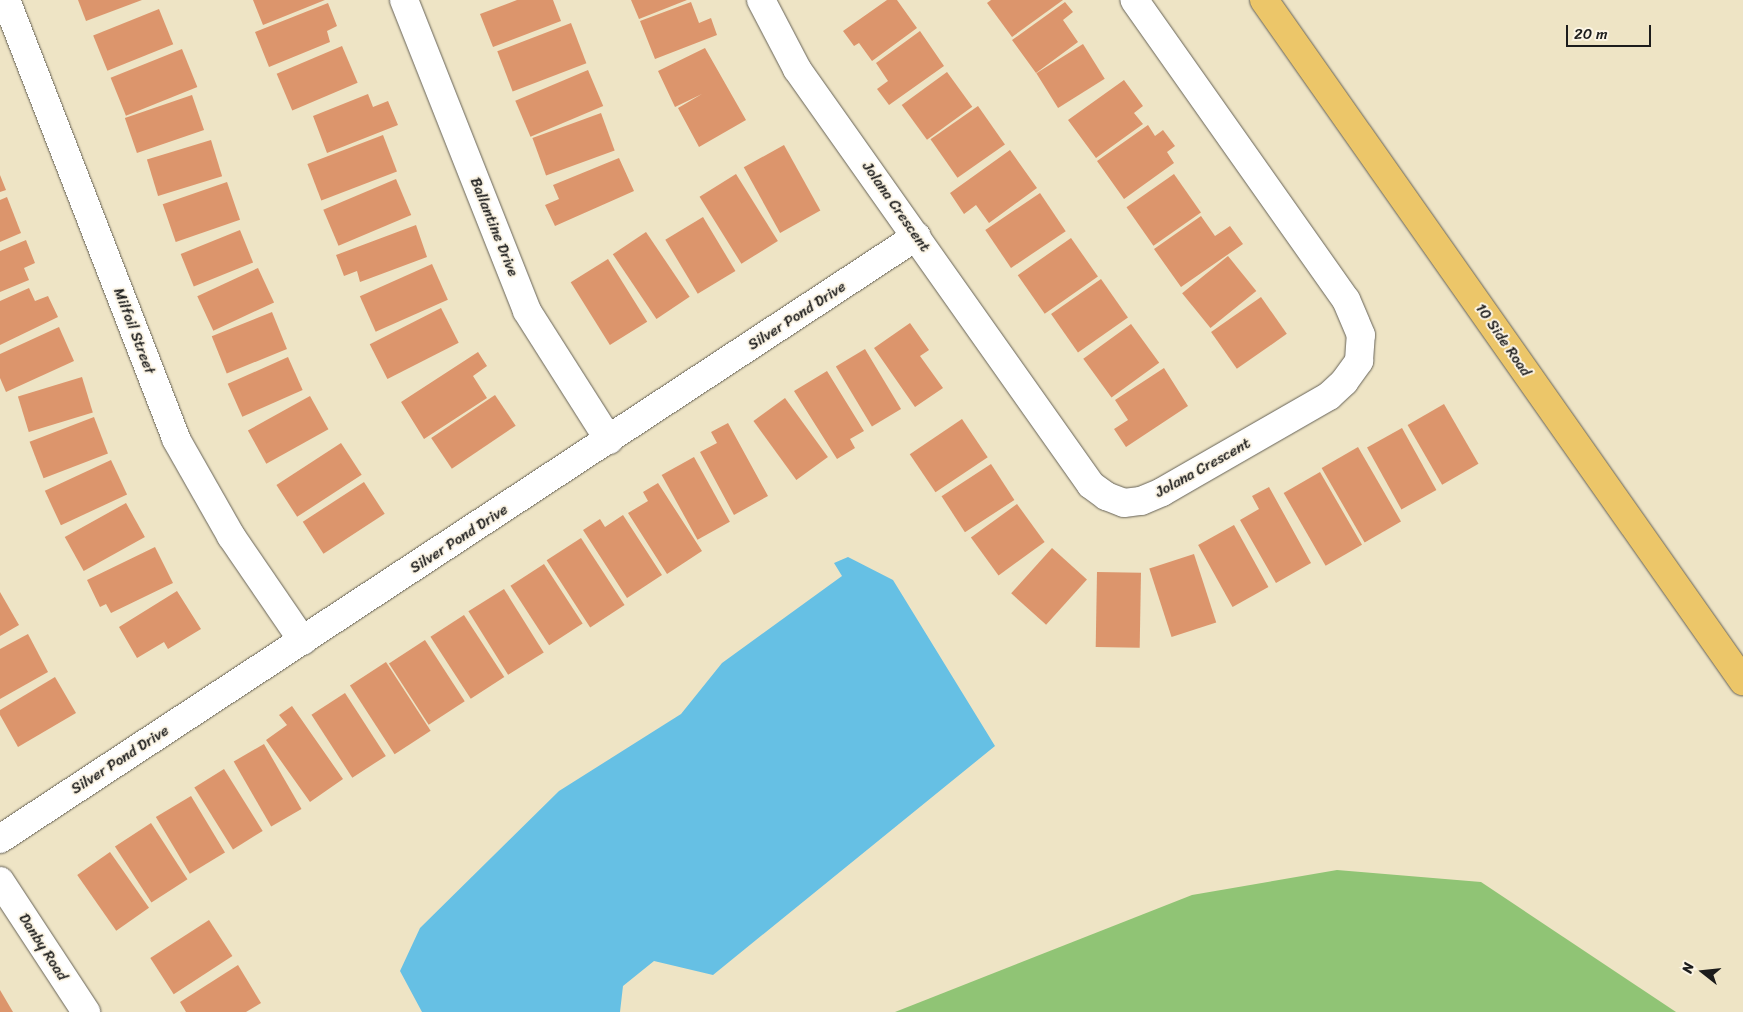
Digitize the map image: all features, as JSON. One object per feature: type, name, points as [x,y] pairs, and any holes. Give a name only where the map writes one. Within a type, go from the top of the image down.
[{"type":"main road","name":"10 Side Road","points":[[1264,0],[1743,681]]},
{"type":"street","name":"Milfoil Street","points":[[6,0],[176,439],[231,536],[303,641]]},
{"type":"street","name":"Ballantine Drive","points":[[404,0],[527,311],[609,440]]},
{"type":"street","name":"Jolana Crescent","points":[[761,0],[797,69],[917,236],[1091,486],[1115,499],[1141,501],[1162,492],[1329,396],[1344,382],[1359,362],[1361,335],[1346,300],[1134,0]]},
{"type":"street","name":"Silver Pond Drive","points":[[0,839],[917,236]]},
{"type":"street","name":"Danby Road","points":[[0,881],[86,1012]]},
{"type":"green space","points":[[1337,870],[1481,882],[1676,1012],[895,1012],[1192,895]]},
{"type":"water","points":[[848,557],[893,580],[995,746],[713,975],[654,961],[623,986],[620,1012],[422,1012],[400,971],[420,928],[559,791],[681,714],[722,663],[842,576],[834,563]]},
{"type":"building","points":[[78,0],[142,0],[86,21]]},
{"type":"building","points":[[253,0],[325,0],[263,25]]},
{"type":"building","points":[[517,0],[553,0],[561,21],[493,47],[480,14]]},
{"type":"building","points":[[631,0],[687,0],[639,19]]},
{"type":"building","points":[[887,0],[897,0],[917,28],[872,61],[859,43],[854,46],[843,31]]},
{"type":"building","points":[[991,0],[1063,0],[1012,37],[987,3]]},
{"type":"building","points":[[691,2],[699,23],[711,18],[717,35],[655,59],[640,21]]},
{"type":"building","points":[[1065,2],[1073,12],[1063,20],[1078,42],[1036,73],[1012,40]]},
{"type":"building","points":[[328,3],[337,26],[327,31],[330,42],[269,67],[255,32]]},
{"type":"building","points":[[159,9],[173,44],[107,71],[93,36]]},
{"type":"building","points":[[571,23],[586,63],[513,91],[497,51]]},
{"type":"building","points":[[920,31],[944,66],[889,105],[877,89],[888,81],[876,63]]},
{"type":"building","points":[[1083,44],[1105,79],[1058,108],[1036,73]]},
{"type":"building","points":[[342,46],[358,83],[292,111],[277,74]]},
{"type":"building","points":[[705,48],[746,120],[699,147],[678,108],[702,94],[675,107],[658,71]]},
{"type":"building","points":[[182,49],[197,87],[126,116],[111,78]]},
{"type":"building","points":[[588,70],[603,106],[531,137],[515,101]]},
{"type":"building","points":[[947,72],[972,107],[927,140],[902,105]]},
{"type":"building","points":[[1124,80],[1143,106],[1134,113],[1143,124],[1096,158],[1068,120]]},
{"type":"building","points":[[368,94],[373,107],[388,101],[398,125],[327,153],[313,116]]},
{"type":"building","points":[[192,95],[204,130],[137,153],[125,118]]},
{"type":"building","points":[[978,106],[1005,145],[957,178],[930,139]]},
{"type":"building","points":[[601,113],[615,151],[546,176],[532,138]]},
{"type":"building","points":[[1148,125],[1155,136],[1163,130],[1175,146],[1167,152],[1174,163],[1124,199],[1097,161]]},
{"type":"building","points":[[383,135],[397,171],[321,200],[307,164]]},
{"type":"building","points":[[211,140],[222,176],[158,196],[147,160]]},
{"type":"building","points":[[784,145],[820,211],[780,233],[744,167]]},
{"type":"building","points":[[1010,150],[1037,188],[989,223],[976,205],[964,214],[950,193]]},
{"type":"building","points":[[619,158],[634,191],[555,226],[545,205],[559,199],[553,185]]},
{"type":"building","points":[[736,174],[778,241],[741,264],[700,197]]},
{"type":"building","points":[[1174,174],[1201,213],[1153,246],[1126,207]]},
{"type":"building","points":[[0,175],[6,190],[0,192]]},
{"type":"building","points":[[396,179],[411,215],[339,246],[323,210]]},
{"type":"building","points":[[227,182],[240,220],[176,242],[163,204]]},
{"type":"building","points":[[1040,193],[1066,231],[1011,268],[985,230]]},
{"type":"building","points":[[7,197],[21,233],[0,242],[0,200]]},
{"type":"building","points":[[1201,216],[1215,236],[1230,226],[1243,244],[1181,287],[1154,249]]},
{"type":"building","points":[[703,217],[735,271],[698,294],[665,240]]},
{"type":"building","points":[[416,225],[427,257],[360,282],[357,271],[344,276],[336,255]]},
{"type":"building","points":[[240,230],[253,262],[194,286],[181,254]]},
{"type":"building","points":[[646,232],[690,297],[656,319],[613,254]]},
{"type":"building","points":[[1071,238],[1098,277],[1045,314],[1018,275]]},
{"type":"building","points":[[26,240],[35,263],[24,268],[29,280],[0,292],[0,251]]},
{"type":"building","points":[[1228,256],[1256,291],[1210,328],[1182,293]]},
{"type":"building","points":[[608,259],[647,322],[610,345],[571,282]]},
{"type":"building","points":[[432,264],[448,300],[376,332],[360,296]]},
{"type":"building","points":[[258,268],[274,302],[213,331],[197,296]]},
{"type":"building","points":[[1101,279],[1128,318],[1078,352],[1051,314]]},
{"type":"building","points":[[29,288],[35,301],[48,296],[58,317],[0,345],[0,301]]},
{"type":"building","points":[[1261,297],[1287,334],[1237,369],[1211,332]]},
{"type":"building","points":[[441,308],[459,343],[387,379],[370,344]]},
{"type":"building","points":[[272,312],[287,349],[227,373],[212,336]]},
{"type":"building","points":[[910,323],[929,350],[920,356],[943,388],[915,407],[874,348]]},
{"type":"building","points":[[1131,324],[1159,363],[1111,398],[1083,359]]},
{"type":"building","points":[[59,327],[74,361],[6,392],[0,378],[0,354]]},
{"type":"building","points":[[865,349],[901,409],[872,427],[836,367]]},
{"type":"building","points":[[478,352],[487,366],[473,376],[487,398],[424,439],[401,402]]},
{"type":"building","points":[[288,357],[303,390],[242,417],[228,384]]},
{"type":"building","points":[[1164,368],[1188,406],[1126,447],[1114,429],[1128,420],[1115,400]]},
{"type":"building","points":[[827,371],[864,431],[850,439],[855,448],[837,459],[794,391]]},
{"type":"building","points":[[82,377],[93,412],[29,432],[18,397]]},
{"type":"building","points":[[495,395],[516,426],[452,469],[431,438]]},
{"type":"building","points":[[310,396],[328,429],[266,464],[248,430]]},
{"type":"building","points":[[785,398],[828,457],[796,480],[753,421]]},
{"type":"building","points":[[1444,404],[1478,464],[1442,485],[1408,425]]},
{"type":"building","points":[[94,417],[108,453],[44,478],[30,442]]},
{"type":"building","points":[[962,419],[988,457],[935,492],[910,454]]},
{"type":"building","points":[[728,423],[768,496],[734,515],[700,452],[717,443],[711,432]]},
{"type":"building","points":[[1402,428],[1436,490],[1401,509],[1367,447]]},
{"type":"building","points":[[341,443],[362,475],[297,517],[276,485]]},
{"type":"building","points":[[1358,447],[1401,521],[1365,542],[1322,468]]},
{"type":"building","points":[[694,457],[730,522],[698,540],[662,475]]},
{"type":"building","points":[[111,460],[127,494],[61,525],[45,491]]},
{"type":"building","points":[[991,464],[1014,500],[965,532],[942,496]]},
{"type":"building","points":[[1320,472],[1362,545],[1326,566],[1284,493]]},
{"type":"building","points":[[364,482],[385,514],[323,554],[303,522]]},
{"type":"building","points":[[658,483],[702,551],[667,574],[628,513],[648,501],[643,492]]},
{"type":"building","points":[[1269,487],[1311,563],[1276,583],[1240,520],[1259,509],[1252,496]]},
{"type":"building","points":[[126,503],[145,537],[84,571],[65,537]]},
{"type":"building","points":[[1017,504],[1045,542],[999,576],[971,538]]},
{"type":"building","points":[[623,515],[662,575],[627,598],[583,530],[600,519],[605,527]]},
{"type":"building","points":[[1234,525],[1268,587],[1233,607],[1198,545]]},
{"type":"building","points":[[581,538],[625,605],[590,627],[547,560]]},
{"type":"building","points":[[155,547],[173,583],[111,613],[106,604],[100,607],[87,580]]},
{"type":"building","points":[[1052,548],[1087,579],[1046,625],[1011,593]]},
{"type":"building","points":[[1194,554],[1216,622],[1172,637],[1149,569]]},
{"type":"building","points":[[544,564],[583,624],[549,645],[510,586]]},
{"type":"building","points":[[1097,572],[1141,573],[1140,648],[1096,647]]},
{"type":"building","points":[[504,589],[544,653],[508,675],[468,611]]},
{"type":"building","points":[[177,591],[201,629],[168,649],[164,642],[137,658],[119,627]]},
{"type":"building","points":[[0,592],[19,625],[0,636]]},
{"type":"building","points":[[464,615],[504,677],[471,699],[430,637]]},
{"type":"building","points":[[28,634],[48,672],[0,699],[0,649]]},
{"type":"building","points":[[425,640],[465,701],[429,725],[389,663]]},
{"type":"building","points":[[386,662],[431,731],[395,754],[350,685]]},
{"type":"building","points":[[55,677],[76,713],[18,747],[0,715],[0,710]]},
{"type":"building","points":[[345,693],[386,756],[352,778],[311,715]]},
{"type":"building","points":[[292,706],[343,779],[310,802],[266,740],[287,725],[279,715]]},
{"type":"building","points":[[264,744],[302,809],[271,826],[234,762]]},
{"type":"building","points":[[224,769],[263,831],[233,849],[194,788]]},
{"type":"building","points":[[191,796],[225,853],[190,874],[156,817]]},
{"type":"building","points":[[151,823],[187,879],[151,903],[115,846]]},
{"type":"building","points":[[110,852],[149,908],[116,931],[77,875]]},
{"type":"building","points":[[209,920],[232,956],[174,994],[150,958]]},
{"type":"building","points":[[238,965],[261,1003],[246,1012],[186,1012],[180,1002]]},
{"type":"building","points":[[0,990],[13,1012],[0,1012]]}]
